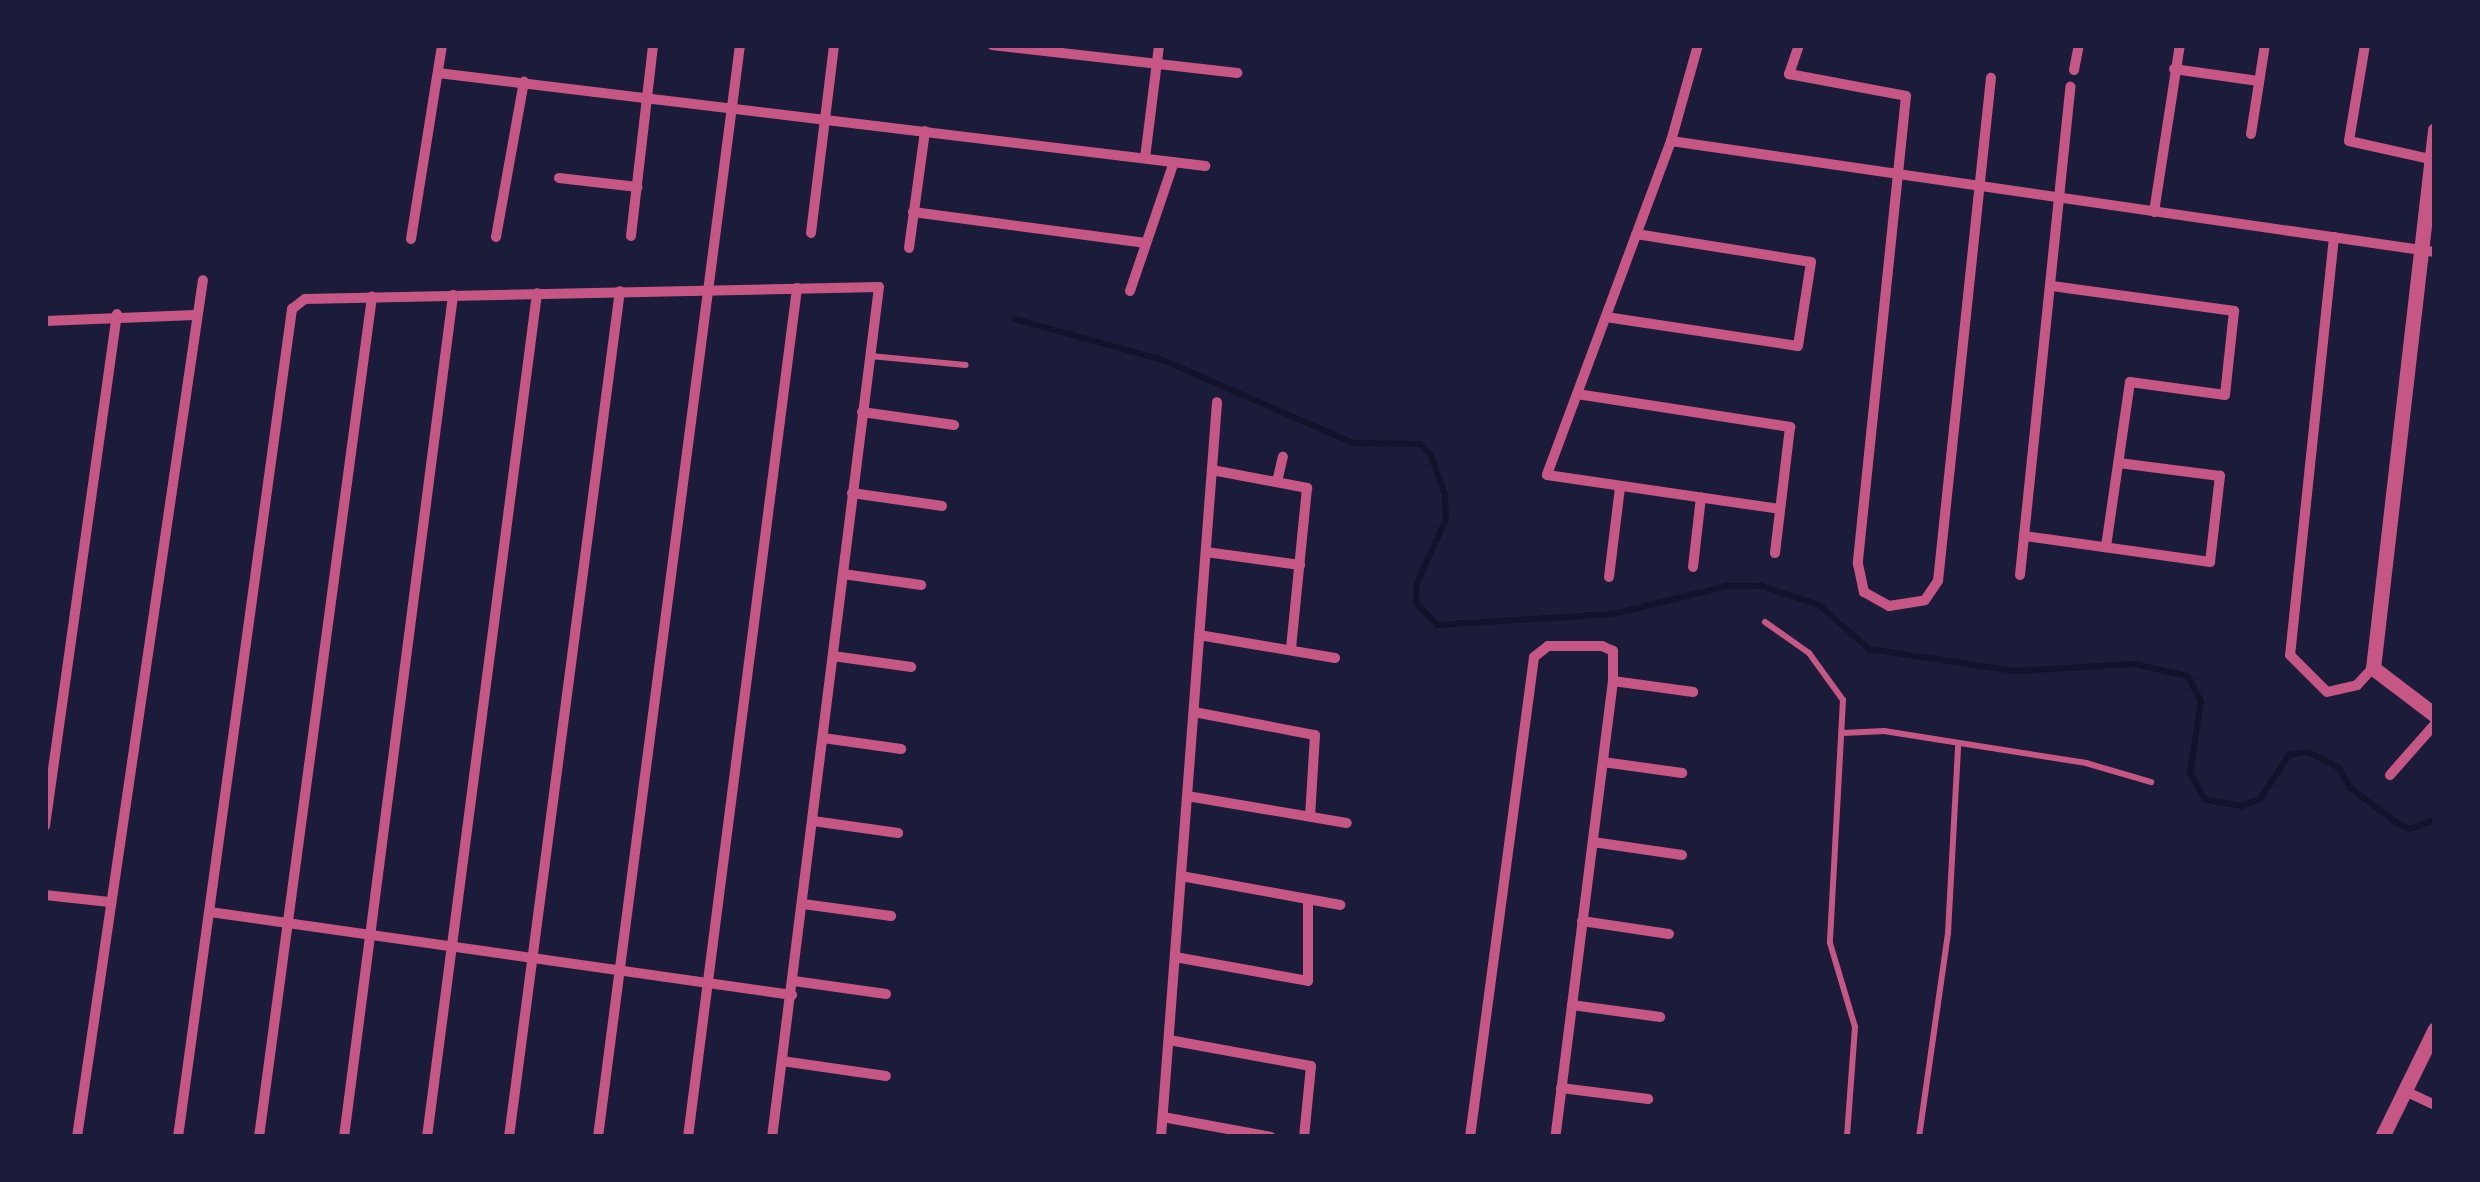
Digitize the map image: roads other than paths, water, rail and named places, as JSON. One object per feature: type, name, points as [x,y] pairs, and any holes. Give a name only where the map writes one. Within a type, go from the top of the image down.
[{"type":"street","points":[[411,239],[442,45]]},
{"type":"street","points":[[631,236],[652,45]]},
{"type":"street","points":[[598,1137],[740,45]]},
{"type":"street","points":[[811,233],[834,45]]},
{"type":"street","points":[[992,45],[1071,50],[1237,74]]},
{"type":"street","points":[[1145,158],[1159,45]]},
{"type":"street","points":[[1698,45],[1671,141],[1547,475],[1780,509]]},
{"type":"street","points":[[1798,45],[1789,74],[1906,96],[1858,564],[1864,592],[1889,606],[1925,600],[1938,582],[1992,78]]},
{"type":"street","points":[[2074,70],[2078,45]]},
{"type":"street","points":[[2154,212],[2180,45]]},
{"type":"street","points":[[2251,134],[2265,45]]},
{"type":"street","points":[[2365,45],[2349,141],[2432,160]]},
{"type":"street","points":[[2174,69],[2258,81]]},
{"type":"street","points":[[438,73],[1205,166]]},
{"type":"street","points":[[496,236],[524,82]]},
{"type":"street","points":[[2020,575],[2062,198],[2070,87]]},
{"type":"street","points":[[2334,238],[2290,656],[2327,692],[2357,685],[2373,668],[2417,249],[2435,130]]},
{"type":"street","points":[[908,248],[924,131]]},
{"type":"street","points":[[1671,141],[2435,252]]},
{"type":"street","points":[[1130,290],[1174,162]]},
{"type":"street","points":[[558,178],[636,187]]},
{"type":"street","points":[[914,212],[1146,244]]},
{"type":"street","points":[[1606,316],[1798,346],[1811,262],[1636,234]]},
{"type":"street","points":[[77,1137],[203,280]]},
{"type":"street","points":[[2052,286],[2234,310],[2225,395],[2130,382],[2106,547]]},
{"type":"street","points":[[178,1137],[286,326],[305,299],[879,287],[772,1137]]},
{"type":"street","points":[[688,1137],[798,288]]},
{"type":"street","points":[[509,1137],[620,291]]},
{"type":"street","points":[[427,1137],[455,950],[537,293]]},
{"type":"street","points":[[344,1137],[373,938],[453,295]]},
{"type":"street","points":[[259,1137],[372,297]]},
{"type":"street","points":[[45,321],[118,314],[195,315]]},
{"type":"street","points":[[45,826],[118,314]]},
{"type":"street","points":[[1577,394],[1790,426],[1775,553]]},
{"type":"street","points":[[1161,1137],[1217,402]]},
{"type":"street","points":[[862,412],[954,424]]},
{"type":"street","points":[[1277,482],[1283,457]]},
{"type":"street","points":[[2026,536],[2210,562],[2220,476],[2118,463]]},
{"type":"street","points":[[1212,470],[1306,488],[1291,650]]},
{"type":"street","points":[[1609,578],[1620,487]]},
{"type":"street","points":[[852,494],[942,506]]},
{"type":"street","points":[[1693,567],[1701,498]]},
{"type":"street","points":[[1206,552],[1300,565]]},
{"type":"street","points":[[843,574],[921,584]]},
{"type":"street","points":[[1200,634],[1335,658]]},
{"type":"street","points":[[1470,1137],[1534,657],[1548,646],[1610,648],[1613,681],[1555,1137]]},
{"type":"street","points":[[833,656],[911,667]]},
{"type":"street","points":[[2373,668],[2435,715]]},
{"type":"street","points":[[1613,681],[1693,692]]},
{"type":"street","points":[[1194,712],[1316,735],[1310,816]]},
{"type":"street","points":[[2390,775],[2435,724]]},
{"type":"street","points":[[823,738],[901,749]]},
{"type":"street","points":[[1603,762],[1682,773]]},
{"type":"street","points":[[1187,796],[1347,822]]},
{"type":"street","points":[[813,821],[898,833]]},
{"type":"street","points":[[1592,842],[1682,854]]},
{"type":"street","points":[[1181,876],[1340,905]]},
{"type":"street","points":[[45,895],[110,902]]},
{"type":"street","points":[[1175,957],[1308,981],[1308,899]]},
{"type":"street","points":[[803,904],[891,916]]},
{"type":"street","points":[[210,912],[289,927],[792,996]]},
{"type":"street","points":[[1582,921],[1670,934]]},
{"type":"street","points":[[794,981],[886,994]]},
{"type":"street","points":[[1572,1005],[1660,1017]]},
{"type":"street","points":[[2382,1137],[2435,1029]]},
{"type":"street","points":[[1168,1040],[1311,1066],[1304,1137]]},
{"type":"street","points":[[782,1062],[886,1076]]},
{"type":"street","points":[[1561,1088],[1648,1099]]},
{"type":"street","points":[[2405,1090],[2435,1105]]},
{"type":"street","points":[[1163,1117],[1271,1137]]},
{"type":"lane","points":[[870,356],[966,365]]},
{"type":"lane","points":[[1764,622],[1832,676],[1843,700],[1830,942],[1855,1027],[1847,1137]]},
{"type":"lane","points":[[1843,733],[1884,731],[1958,746],[2086,763],[2152,782]]},
{"type":"lane","points":[[1919,1137],[1948,933],[1958,746]]},
{"type":"waterway","points":[[1015,319],[1163,360],[1353,443],[1420,444],[1431,455],[1445,495],[1446,519],[1417,583],[1416,603],[1437,625],[1613,614],[1727,586],[1761,586],[1819,605],[1869,649],[2015,671],[2134,664],[2188,676],[2201,701],[2190,773],[2205,799],[2241,806],[2260,799],[2289,755],[2308,752],[2339,768],[2350,788],[2397,823],[2410,829],[2435,820]]}]
